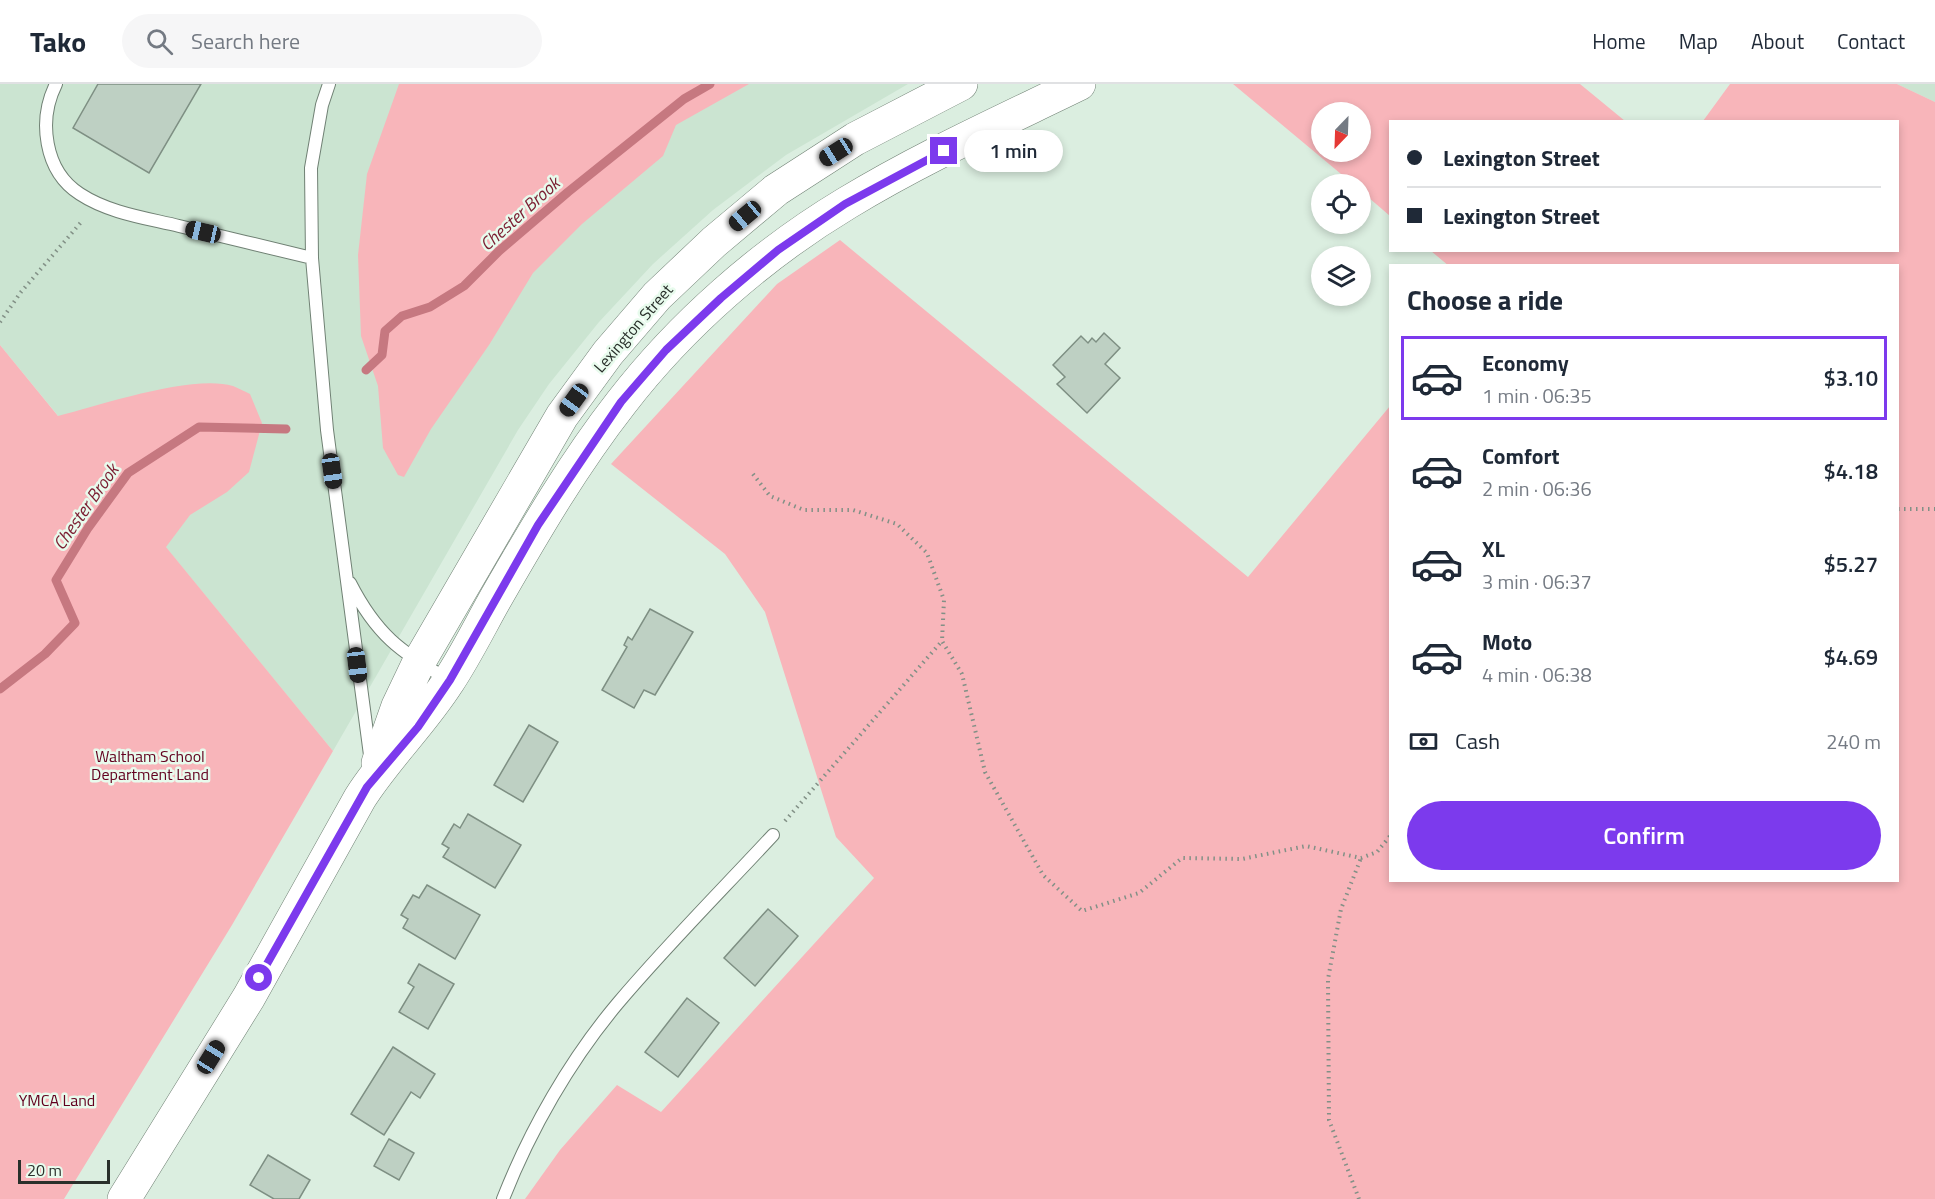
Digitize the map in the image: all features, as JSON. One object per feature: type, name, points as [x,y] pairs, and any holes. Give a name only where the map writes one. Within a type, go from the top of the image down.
[{"type":"main road","name":"Lexington Street","points":[[124,1199],[249,996],[374,776],[398,706],[419,662],[562,416],[608,353],[657,296],[714,242],[776,190],[855,139],[961,84]]},
{"type":"main road","name":"Lexington Street","points":[[374,776],[418,727],[450,680],[538,525],[580,459],[621,402],[666,350],[721,298],[778,250],[845,204],[919,163],[1079,84]]},
{"type":"lane","points":[[56,84],[49,98],[46,130],[55,170],[79,194],[116,211],[312,258]]},
{"type":"lane","points":[[329,84],[311,168],[312,258],[327,430],[374,776]]},
{"type":"lane","points":[[346,574],[364,609],[384,636],[419,662],[450,680]]},
{"type":"lane","points":[[503,1199],[542,1118],[578,1058],[618,1004],[773,835]]},
{"type":"path","points":[[0,322],[21,292],[98,202]]},
{"type":"path","points":[[753,474],[771,496],[804,510],[854,510],[897,524],[927,553],[944,600],[942,641],[962,674],[985,772],[1043,874],[1082,911],[1139,893],[1182,858],[1242,859],[1306,846],[1361,858],[1377,852],[1389,837]]},
{"type":"path","points":[[1899,509],[1935,509]]},
{"type":"path","points":[[773,835],[942,641]]},
{"type":"path","points":[[1359,1199],[1329,1120],[1328,980],[1341,909],[1361,858]]},
{"type":"shaded area","points":[[0,84],[908,84],[786,155],[713,210],[653,264],[599,322],[549,384],[518,430],[333,751],[0,345]]},
{"type":"shaded area","points":[[1897,84],[1935,84],[1935,102]]},
{"type":"green space","points":[[399,84],[749,84],[676,125],[663,156],[582,224],[533,273],[489,345],[431,429],[404,477],[398,475],[383,448],[378,386],[361,336],[358,255],[367,174]]},
{"type":"green space","points":[[1233,84],[1580,84],[1624,120],[1389,120],[1389,215],[1371,200],[1371,174],[1341,174],[1327,162],[1371,162],[1371,102],[1311,102],[1311,149]]},
{"type":"green space","points":[[1730,84],[1897,84],[1935,102],[1935,1199],[525,1199],[560,1150],[617,1085],[661,1112],[874,878],[836,837],[765,612],[725,554],[611,464],[777,284],[840,240],[1248,577],[1389,407],[1389,882],[1899,882],[1899,264],[1447,264],[1432,252],[1899,252],[1899,120],[1704,120]]},
{"type":"green space","name":"Waltham School Department Land","points":[[0,345],[58,416],[146,392],[194,384],[215,383],[233,386],[250,394],[262,423],[249,472],[227,492],[190,515],[166,547],[333,751],[232,925],[64,1199],[0,1199]]},
{"type":"building","points":[[98,84],[201,84],[149,173],[73,128]]},
{"type":"building","points":[[1104,333],[1120,348],[1105,364],[1120,378],[1087,413],[1057,384],[1065,377],[1053,365],[1081,336],[1088,343],[1092,338],[1096,342]]},
{"type":"building","points":[[650,609],[693,632],[655,695],[644,690],[634,708],[602,690],[627,647],[624,645],[628,637],[632,640]]},
{"type":"building","points":[[529,725],[558,742],[523,802],[494,785]]},
{"type":"building","points":[[468,814],[521,845],[495,888],[443,857],[449,848],[442,844],[454,824],[460,828]]},
{"type":"building","points":[[427,885],[480,915],[455,959],[403,928],[408,919],[401,915],[413,895],[419,898]]},
{"type":"building","points":[[768,909],[798,936],[755,986],[724,958]]},
{"type":"building","points":[[419,964],[454,984],[428,1029],[399,1012],[414,987],[408,983]]},
{"type":"building","points":[[687,998],[719,1023],[678,1077],[645,1052]]},
{"type":"building","points":[[393,1047],[435,1074],[420,1098],[411,1092],[384,1135],[351,1114]]},
{"type":"building","points":[[389,1139],[414,1153],[399,1180],[374,1166]]},
{"type":"building","points":[[268,1155],[310,1180],[299,1199],[274,1199],[250,1185]]},
{"type":"waterway","name":"Chester Brook","points":[[366,370],[382,355],[385,331],[402,316],[430,307],[464,286],[499,251],[568,192],[684,99],[710,84]]},
{"type":"waterway","name":"Chester Brook","points":[[0,689],[45,654],[75,623],[56,580],[88,528],[128,473],[199,427],[286,429]]},
{"type":"route","points":[[259,978],[360,798],[374,776],[418,727],[450,680],[538,525],[580,459],[621,402],[666,350],[721,298],[778,250],[845,204],[944,151]]},
{"type":"park label","name":"YMCA Land","points":[[57,1100]]}]
